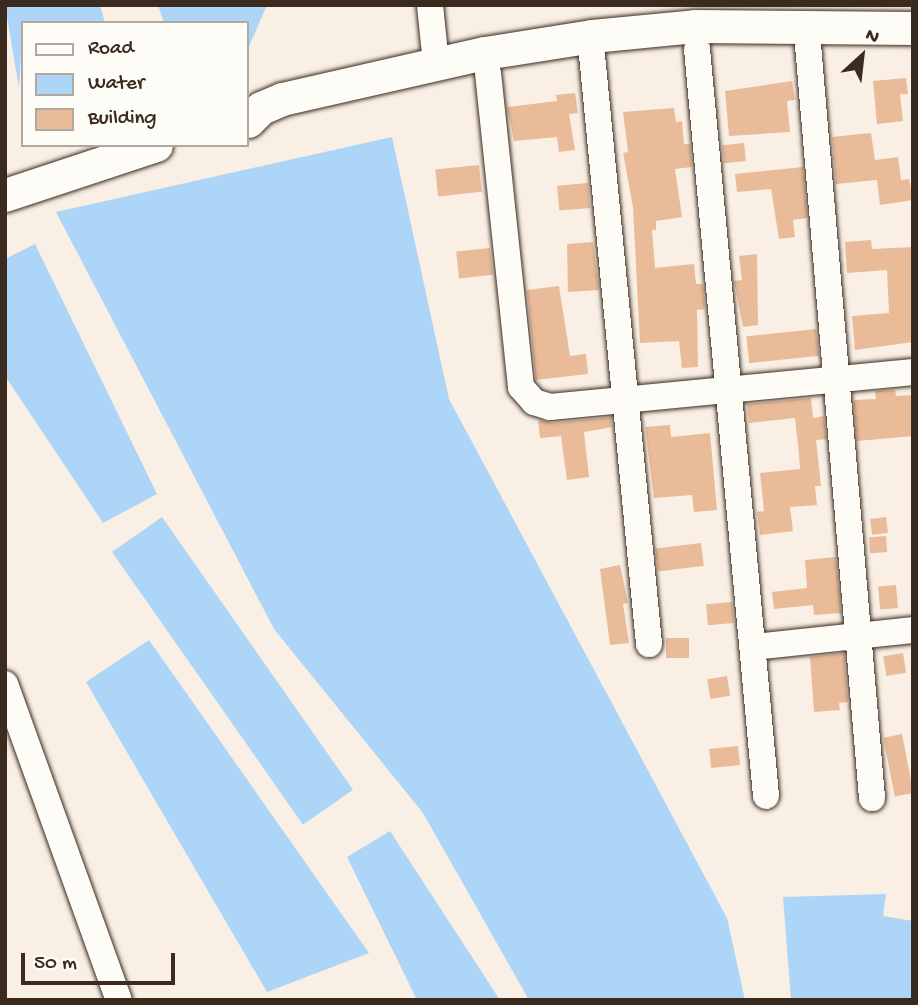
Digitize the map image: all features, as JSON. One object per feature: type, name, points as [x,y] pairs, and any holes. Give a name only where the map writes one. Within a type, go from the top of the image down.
[{"type":"main road","points":[[248,121],[261,108],[282,99],[436,64],[580,38],[695,26],[913,27]]},
{"type":"main road","points":[[248,121],[276,123],[488,73],[592,55],[808,45],[913,48]]},
{"type":"main road","points":[[5,195],[151,147]]},
{"type":"street","points":[[430,5],[436,64]]},
{"type":"street","points":[[808,45],[872,798]]},
{"type":"street","points":[[697,49],[732,389],[766,796]]},
{"type":"street","points":[[592,55],[649,644]]},
{"type":"street","points":[[488,73],[521,387],[534,402],[551,407],[913,372]]},
{"type":"street","points":[[754,647],[913,630]]},
{"type":"street","points":[[5,684],[119,1000]]},
{"type":"water","points":[[5,5],[100,5],[104,21],[21,21],[19,88]]},
{"type":"water","points":[[158,5],[267,5],[248,49],[248,21],[163,21]]},
{"type":"water","points":[[392,137],[449,399],[727,918],[745,1000],[529,1000],[423,813],[274,629],[56,212]]},
{"type":"water","points":[[35,244],[157,494],[103,523],[5,376],[5,259]]},
{"type":"water","points":[[162,517],[353,790],[303,825],[112,552]]},
{"type":"water","points":[[149,640],[369,953],[267,992],[86,682]]},
{"type":"water","points":[[390,831],[500,1000],[417,1000],[347,857]]},
{"type":"water","points":[[886,894],[883,916],[913,921],[913,1000],[791,1000],[783,897]]},
{"type":"building","points":[[906,78],[908,94],[900,94],[903,121],[877,124],[873,81]]},
{"type":"building","points":[[792,81],[795,100],[787,101],[790,132],[729,136],[725,91]]},
{"type":"building","points":[[575,93],[578,113],[569,114],[575,150],[559,152],[557,137],[514,141],[507,107],[557,101],[556,95]]},
{"type":"building","points":[[674,108],[676,122],[682,121],[684,144],[690,144],[692,167],[675,169],[682,217],[656,221],[656,230],[652,230],[655,268],[694,264],[696,284],[703,284],[705,309],[697,310],[698,367],[682,368],[679,341],[640,343],[633,207],[623,153],[628,152],[623,112]]},
{"type":"building","points":[[871,133],[875,160],[898,157],[901,180],[909,179],[913,200],[880,205],[877,180],[836,184],[832,137]]},
{"type":"building","points":[[744,143],[746,161],[724,163],[722,145]]},
{"type":"building","points":[[479,165],[482,192],[438,196],[435,170]]},
{"type":"building","points":[[803,167],[807,218],[793,220],[795,237],[779,239],[771,189],[737,192],[735,174]]},
{"type":"building","points":[[588,183],[590,208],[559,211],[557,186]]},
{"type":"building","points":[[871,240],[872,249],[913,247],[913,342],[855,350],[852,316],[889,313],[887,270],[847,273],[845,242]]},
{"type":"building","points":[[593,242],[599,290],[568,292],[567,244]]},
{"type":"building","points":[[490,248],[493,275],[459,278],[456,252]]},
{"type":"building","points":[[757,254],[758,325],[743,327],[734,281],[742,280],[739,256]]},
{"type":"building","points":[[559,286],[570,356],[586,354],[588,374],[536,380],[527,290]]},
{"type":"building","points":[[816,329],[819,356],[749,363],[746,336]]},
{"type":"building","points":[[895,390],[896,396],[913,395],[913,436],[857,441],[854,400],[876,399],[875,391]]},
{"type":"building","points":[[811,398],[813,418],[824,416],[826,439],[816,440],[821,486],[815,486],[817,505],[790,507],[793,531],[760,535],[757,512],[764,511],[760,473],[800,469],[799,454],[795,418],[749,423],[747,404]]},
{"type":"building","points":[[611,417],[612,427],[584,432],[589,477],[567,480],[561,436],[540,438],[538,420],[552,423]]},
{"type":"building","points":[[670,425],[671,437],[710,433],[717,510],[694,512],[692,495],[654,498],[645,427]]},
{"type":"building","points":[[886,517],[888,533],[872,535],[870,519]]},
{"type":"building","points":[[886,536],[887,552],[870,553],[869,537]]},
{"type":"building","points":[[701,543],[704,566],[658,571],[655,549]]},
{"type":"building","points":[[836,557],[841,613],[814,615],[813,605],[774,609],[772,592],[807,588],[805,560]]},
{"type":"building","points":[[620,565],[628,603],[623,604],[629,643],[610,645],[600,569]]},
{"type":"building","points":[[896,585],[898,608],[880,609],[878,587]]},
{"type":"building","points":[[732,602],[734,623],[708,625],[706,604]]},
{"type":"building","points":[[666,638],[689,638],[689,658],[666,658]]},
{"type":"building","points":[[844,653],[848,702],[839,703],[840,710],[814,712],[810,657]]},
{"type":"building","points":[[903,653],[906,673],[886,676],[883,656]]},
{"type":"building","points":[[727,676],[730,696],[710,699],[707,679]]},
{"type":"building","points":[[902,734],[913,793],[895,797],[883,738]]},
{"type":"building","points":[[738,746],[740,765],[711,768],[709,749]]}]
